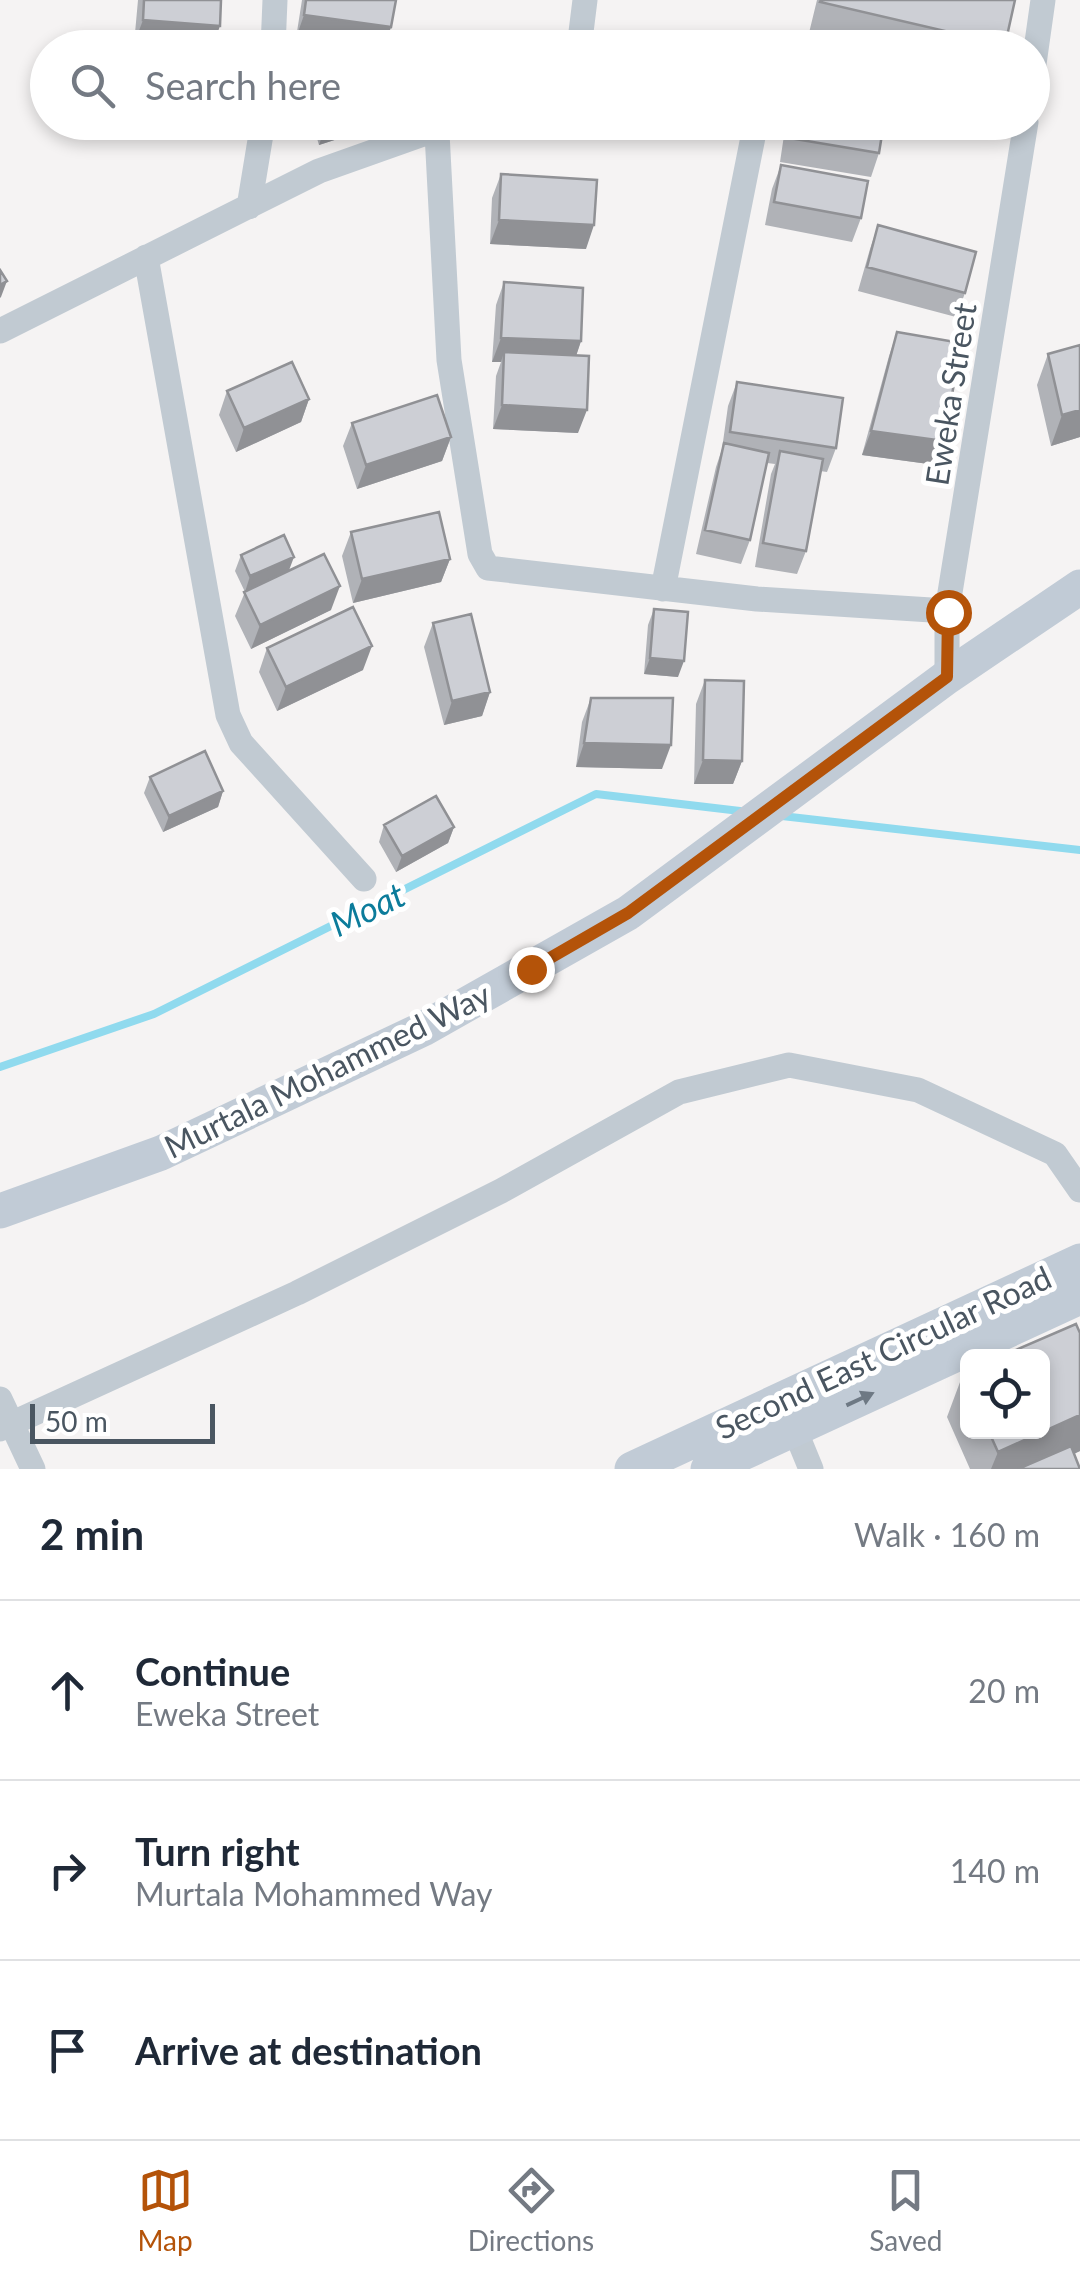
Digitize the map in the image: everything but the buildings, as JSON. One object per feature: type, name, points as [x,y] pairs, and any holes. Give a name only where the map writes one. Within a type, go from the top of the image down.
[{"type":"street","points":[[274,30],[275,0]]},
{"type":"street","points":[[581,30],[585,0]]},
{"type":"street","points":[[1039,30],[1043,0]]},
{"type":"street","points":[[248,206],[260,140]]},
{"type":"street","points":[[0,330],[319,172],[412,140]]},
{"type":"street","points":[[447,140],[450,360],[482,562],[512,573],[948,612]]},
{"type":"street","points":[[663,589],[752,140]]},
{"type":"street","name":"Eweka Street","points":[[947,677],[948,612],[1023,140]]},
{"type":"street","points":[[146,258],[228,715],[242,743],[364,878]]},
{"type":"street","name":"Murtala Mohammed Way","points":[[0,1211],[160,1153],[422,1029],[628,913],[947,677],[1080,587]]},
{"type":"street","points":[[6,1426],[297,1294],[501,1191],[679,1092],[789,1065],[918,1090],[1056,1154],[1080,1190]]},
{"type":"street","name":"Second East Circular Road","points":[[632,1469],[1080,1260]]},
{"type":"street","points":[[1066,1303],[1066,1341]]},
{"type":"street","name":"Second East Circular Road","points":[[708,1469],[1066,1303]]},
{"type":"street","points":[[0,1399],[6,1426],[33,1469]]},
{"type":"street","points":[[795,1430],[811,1469]]},
{"type":"waterway","name":"Moat","points":[[0,1067],[154,1014],[596,794],[740,811]]},
{"type":"waterway","name":"Moat","points":[[782,816],[1080,850]]},
{"type":"route","points":[[531,969],[628,913],[947,677],[948,612]]}]
